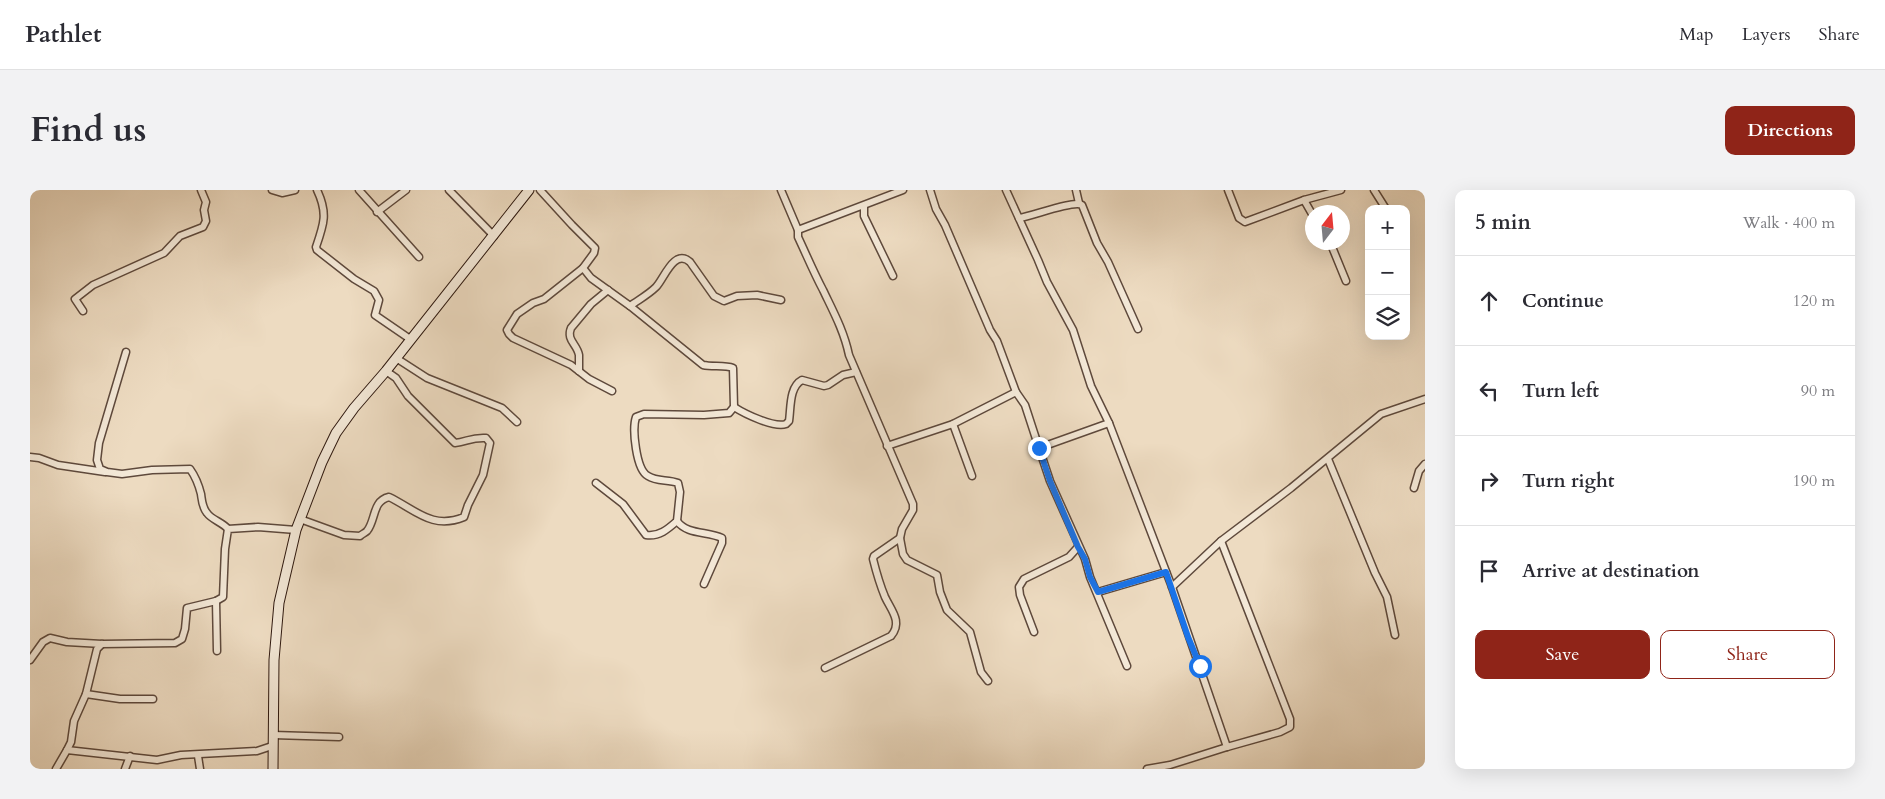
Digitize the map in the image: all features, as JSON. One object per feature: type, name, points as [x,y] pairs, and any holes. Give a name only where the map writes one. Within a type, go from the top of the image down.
[{"type":"street","points":[[83,311],[75,300],[93,285],[164,253],[180,236],[203,227],[206,221],[204,210],[206,202],[201,190]]},
{"type":"street","points":[[272,190],[282,193],[295,190]]},
{"type":"street","points":[[317,190],[325,209],[325,217],[316,247],[317,250],[354,279],[374,291],[379,300],[375,315],[410,339]]},
{"type":"street","points":[[359,190],[419,257]]},
{"type":"street","points":[[377,212],[406,190]]},
{"type":"street","points":[[449,190],[494,236]]},
{"type":"street","points":[[273,769],[274,660],[279,603],[296,530],[322,462],[336,432],[354,408],[396,358],[488,240],[494,236],[529,190]]},
{"type":"street","points":[[781,190],[798,230],[798,237],[835,313],[856,372],[913,504],[913,510],[904,522],[900,538],[903,554],[907,560],[937,575],[940,592],[947,610],[970,632],[981,672],[988,681]]},
{"type":"street","points":[[798,230],[903,190]]},
{"type":"street","points":[[930,190],[936,209],[945,225],[990,330],[998,340],[1016,392],[1025,405],[1050,481],[1085,559],[1090,577],[1098,592],[1127,666]]},
{"type":"street","points":[[1006,190],[1047,282],[1071,326],[1091,386],[1109,423],[1172,587],[1227,747]]},
{"type":"street","points":[[1076,190],[1079,203],[1082,205],[1097,243],[1108,262],[1138,329]]},
{"type":"street","points":[[1228,190],[1239,218],[1245,222],[1304,200],[1340,190]]},
{"type":"street","points":[[1374,190],[1383,205]]},
{"type":"street","points":[[542,191],[572,225],[596,248],[583,268],[544,299],[533,303],[517,314],[507,330],[508,334],[571,365],[589,379],[612,391]]},
{"type":"street","points":[[1304,200],[1307,205]]},
{"type":"street","points":[[1019,218],[1079,203]]},
{"type":"street","points":[[864,206],[864,216],[893,276]]},
{"type":"street","points":[[1333,250],[1346,281]]},
{"type":"street","points":[[630,306],[658,285],[671,264],[682,259],[687,259],[690,262],[714,296],[719,300],[724,302],[737,296],[757,295],[781,300]]},
{"type":"street","points":[[583,268],[591,278],[630,306],[703,366],[727,366],[733,368],[734,407],[729,413],[644,414],[636,417],[634,428],[641,469],[646,476],[678,483],[680,492],[677,521],[687,529],[722,538],[722,543],[704,584]]},
{"type":"street","points":[[579,371],[579,353],[569,333],[571,328],[592,304],[608,290]]},
{"type":"street","points":[[107,472],[100,468],[97,460],[99,443],[126,352]]},
{"type":"street","points":[[396,358],[427,378],[502,408],[517,422]]},
{"type":"street","points":[[300,519],[344,535],[360,536],[368,530],[376,507],[383,498],[389,497],[431,520],[456,520],[464,517],[483,475],[490,443],[486,438],[473,437],[462,443],[454,443],[408,396],[396,378],[386,370]]},
{"type":"street","points":[[734,407],[776,425],[786,424],[789,421],[793,392],[798,382],[802,380],[824,386],[843,376],[856,372]]},
{"type":"street","points":[[887,446],[953,424],[1016,392]]},
{"type":"street","points":[[1172,587],[1221,541],[1328,459],[1381,414],[1425,399]]},
{"type":"street","points":[[1039,448],[1109,423]]},
{"type":"street","points":[[953,424],[972,476]]},
{"type":"street","points":[[30,457],[58,465],[122,474],[152,470],[190,469],[201,493],[202,503],[206,512],[228,529]]},
{"type":"street","points":[[1328,459],[1375,573],[1387,597],[1395,635]]},
{"type":"street","points":[[1414,488],[1419,471],[1425,464]]},
{"type":"street","points":[[596,483],[623,504],[646,535],[654,536],[677,521]]},
{"type":"street","points":[[228,529],[258,526],[296,530]]},
{"type":"street","points":[[30,660],[43,642],[50,638],[67,642],[102,644],[175,643],[182,639],[187,608],[216,601],[223,597],[224,549],[228,529]]},
{"type":"street","points":[[824,668],[894,633],[895,614],[885,597],[873,559],[874,556],[900,538]]},
{"type":"street","points":[[1148,769],[1170,765],[1280,732],[1290,727],[1290,719],[1221,541]]},
{"type":"street","points":[[1034,632],[1020,595],[1019,587],[1024,580],[1069,557],[1078,547]]},
{"type":"street","points":[[1098,592],[1166,572]]},
{"type":"street","points":[[216,601],[217,651]]},
{"type":"street","points":[[56,769],[71,742],[74,721],[86,694],[97,650],[102,644]]},
{"type":"street","points":[[86,694],[120,699],[153,699]]},
{"type":"street","points":[[273,736],[339,737]]},
{"type":"street","points":[[67,750],[157,760],[181,755],[198,756],[257,751],[272,746]]},
{"type":"street","points":[[125,769],[130,756]]},
{"type":"street","points":[[198,756],[200,769]]},
{"type":"route","points":[[1039,448],[1050,481],[1098,592],[1166,572],[1200,666]]}]
